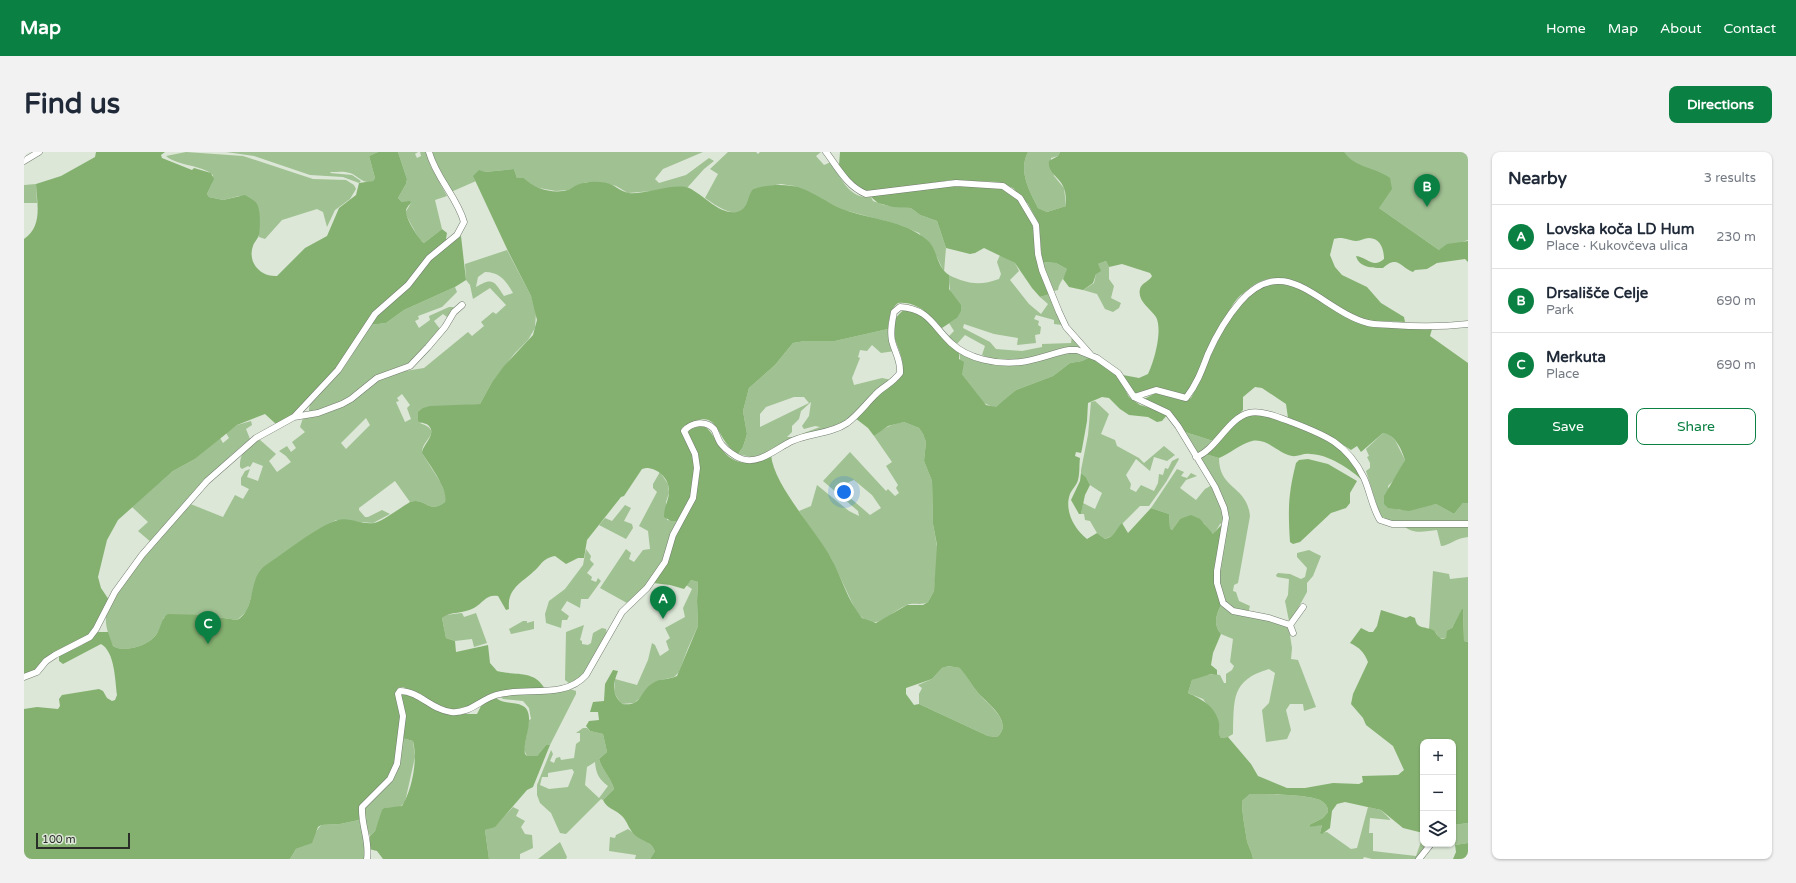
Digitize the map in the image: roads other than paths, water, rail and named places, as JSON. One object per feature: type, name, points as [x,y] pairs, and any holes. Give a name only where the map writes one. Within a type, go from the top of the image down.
[{"type":"street","points":[[24,161],[39,152]]},
{"type":"street","points":[[24,677],[37,672],[46,661],[55,655],[90,637],[96,629],[115,592],[127,574],[187,502],[256,438],[294,417],[338,370],[375,314],[408,285],[429,258],[457,235],[464,222],[460,209],[447,190],[432,162],[429,152]]},
{"type":"street","points":[[826,152],[848,182],[856,190],[866,194],[956,183],[1003,186],[1020,198],[1036,225],[1038,254],[1042,270],[1059,312],[1066,327],[1091,355]]},
{"type":"street","points":[[1134,397],[1156,390],[1186,398],[1195,386],[1208,353],[1229,316],[1254,288],[1271,281],[1283,280],[1296,284],[1324,298],[1347,315],[1368,323],[1429,328],[1468,324]]},
{"type":"street","points":[[294,417],[318,413],[342,404],[351,399],[377,378],[410,366],[432,342],[454,312],[462,305]]},
{"type":"street","points":[[366,859],[367,837],[363,826],[362,807],[390,779],[397,764],[403,716],[398,694],[400,691],[415,695],[441,709],[451,712],[470,710],[498,694],[548,691],[573,686],[579,683],[590,669],[622,612],[648,588],[665,562],[673,535],[693,498],[697,468],[695,454],[684,431],[703,422],[713,428],[722,445],[741,459],[751,461],[761,458],[793,441],[845,424],[861,411],[876,393],[890,384],[900,373],[900,367],[891,333],[894,312],[900,307],[920,310],[932,320],[951,342],[961,350],[994,362],[1020,362],[1069,350],[1077,350],[1091,355],[1118,373],[1134,397],[1168,413],[1178,426],[1215,488],[1224,508],[1226,518],[1217,583],[1223,603],[1233,611],[1270,618],[1290,625],[1293,632]]},
{"type":"street","points":[[1196,457],[1208,450],[1224,432],[1242,417],[1250,413],[1269,415],[1327,436],[1349,453],[1364,478],[1380,520],[1392,524],[1468,524]]},
{"type":"street","points":[[1290,625],[1303,607]]},
{"type":"street","points":[[1419,859],[1429,847]]},
{"type":"place","name":"Drsališče Celje","points":[[1427,207]]},
{"type":"place","name":"Lovska koča LD Hum","points":[[663,619]]},
{"type":"place","name":"Merkuta","points":[[208,644]]}]
